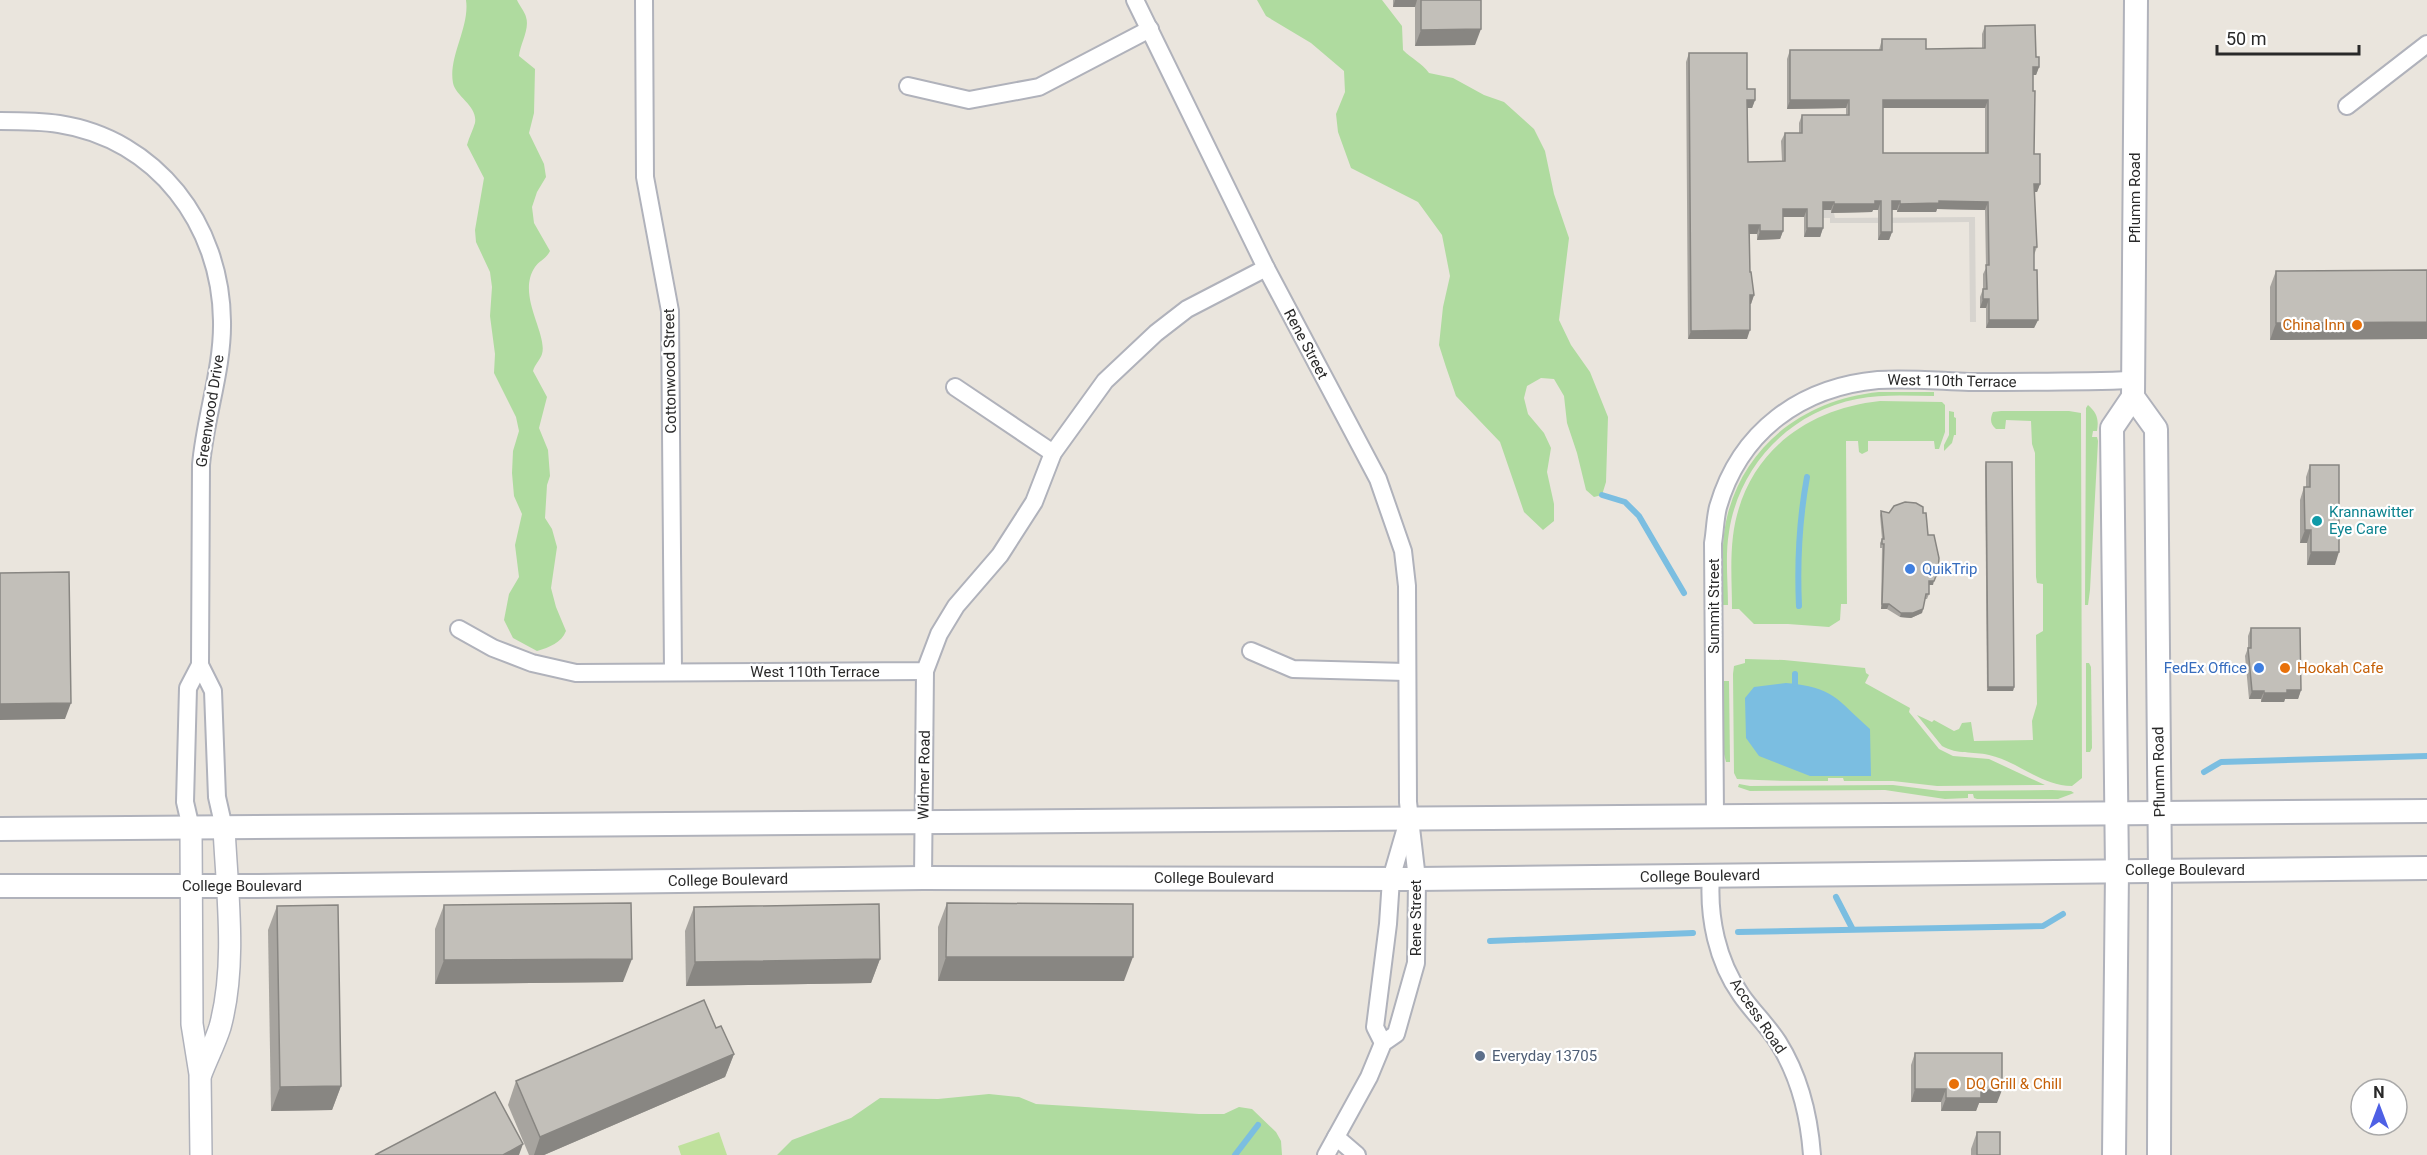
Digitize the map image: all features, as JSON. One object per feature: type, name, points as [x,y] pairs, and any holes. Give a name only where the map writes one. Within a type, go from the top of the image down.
[{"type":"main road","name":"Pflumm Road","points":[[2136,0],[2133,388],[2156,429],[2160,812],[2159,1155]]},
{"type":"main road","points":[[2114,1155],[2117,813],[2112,429],[2133,388]]},
{"type":"main road","points":[[0,829],[2427,811]]},
{"type":"main road","name":"College Boulevard","points":[[0,886],[226,886],[924,878],[1417,879],[2427,868]]},
{"type":"street","name":"Cottonwood Street","points":[[644,0],[645,177],[670,311],[672,672]]},
{"type":"street","name":"Rene Street","points":[[1135,0],[1266,268],[1378,479],[1403,551],[1407,586],[1408,819],[1417,879],[1416,963],[1396,1034],[1383,1042],[1369,1077],[1326,1155]]},
{"type":"street","points":[[908,86],[969,100],[1039,87],[1150,29]]},
{"type":"street","points":[[2347,106],[2427,44]]},
{"type":"street","name":"Greenwood Drive","points":[[0,121],[60,124],[82,129],[124,146],[161,173],[183,199],[201,229],[215,262],[221,296],[221,347],[202,441],[200,665],[213,691],[217,797],[224,828]]},
{"type":"street","points":[[925,671],[939,634],[956,606],[1000,555],[1034,502],[1053,453],[1105,381],[1156,333],[1187,309],[1266,268]]},
{"type":"street","name":"West 110th Terrace","points":[[1778,417],[1806,400],[1839,387],[1879,380],[2077,382],[2133,388]]},
{"type":"street","points":[[955,387],[1053,453]]},
{"type":"street","name":"Summit Street","points":[[1715,816],[1713,543],[1718,509],[1730,476],[1750,445],[1761,430],[1778,417]]},
{"type":"street","name":"West 110th Terrace","points":[[459,629],[493,648],[532,663],[576,673],[925,671]]},
{"type":"street","points":[[1251,651],[1293,669],[1406,672]]},
{"type":"street","name":"Greenwood Drive","points":[[191,828],[185,802],[188,688],[200,665]]},
{"type":"street","name":"Widmer Road","points":[[924,878],[925,671]]},
{"type":"street","name":"Rene Street","points":[[1383,1042],[1375,1027],[1388,924],[1391,879],[1408,819]]},
{"type":"street","points":[[191,828],[192,1024],[200,1074],[201,1155]]},
{"type":"street","points":[[200,1074],[220,1027],[227,993],[229,960],[224,828]]},
{"type":"street","name":"Access Road","points":[[1711,876],[1710,894],[1714,935],[1740,994],[1778,1041],[1803,1094],[1810,1126],[1812,1155]]},
{"type":"street","points":[[1336,1137],[1357,1155]]},
{"type":"green space","points":[[466,0],[517,0],[527,22],[519,56],[535,69],[534,113],[529,133],[544,164],[546,177],[537,192],[532,207],[534,223],[550,251],[535,267],[530,278],[530,302],[543,346],[542,354],[533,371],[547,397],[539,428],[548,450],[550,476],[547,485],[545,518],[552,529],[557,547],[551,588],[566,631],[554,644],[537,651],[513,638],[504,620],[509,594],[519,577],[515,545],[522,514],[514,496],[512,473],[513,451],[519,431],[516,417],[494,373],[495,354],[490,316],[492,287],[490,272],[476,242],[475,230],[484,178],[467,145],[475,117],[453,83],[453,63],[465,21]]},
{"type":"green space","points":[[1257,0],[1382,0],[1402,26],[1403,50],[1429,73],[1453,78],[1484,95],[1504,102],[1534,129],[1545,151],[1554,194],[1569,238],[1559,320],[1571,345],[1590,372],[1608,417],[1606,482],[1602,495],[1594,497],[1586,490],[1567,423],[1564,396],[1554,379],[1541,378],[1527,386],[1524,398],[1528,414],[1544,433],[1551,448],[1547,472],[1554,504],[1554,521],[1543,530],[1524,512],[1500,442],[1456,396],[1439,345],[1443,307],[1450,276],[1442,235],[1418,202],[1351,168],[1338,132],[1336,114],[1345,92],[1344,71],[1311,43],[1266,16]]},
{"type":"green space","points":[[1879,392],[1934,392],[1934,396],[1876,396],[1833,406],[1810,416],[1790,429],[1756,464],[1744,485],[1729,532],[1728,605],[1723,605],[1725,524],[1737,488],[1750,465],[1765,445],[1784,428],[1805,415],[1853,396]]},
{"type":"green space","points":[[1880,401],[1942,402],[1945,405],[1945,432],[1939,449],[1935,449],[1934,441],[1868,441],[1868,451],[1862,454],[1859,452],[1858,441],[1846,441],[1847,604],[1841,604],[1840,620],[1829,627],[1754,624],[1739,609],[1732,609],[1733,536],[1739,508],[1750,482],[1764,460],[1803,426],[1826,414]]},
{"type":"green space","points":[[2088,405],[2097,416],[2097,431],[2093,431],[2092,437],[2097,437],[2098,441],[2090,590],[2088,605],[2085,605],[2086,408]]},
{"type":"green space","points":[[1949,411],[1954,412],[1956,418],[1956,435],[1944,451],[1949,435]]},
{"type":"green space","points":[[1993,412],[2081,413],[2082,778],[2072,786],[2050,782],[2000,758],[1948,749],[1942,746],[1917,715],[1932,722],[1934,720],[1954,731],[1959,729],[1962,723],[1971,722],[1974,741],[2033,740],[2032,721],[2037,704],[2036,635],[2043,631],[2043,584],[2037,583],[2036,577],[2035,453],[2032,444],[2031,421],[2006,420],[2005,429],[1996,429],[1991,417]]},
{"type":"green space","points":[[1745,659],[1784,660],[1865,668],[1869,675],[1865,683],[1910,708],[1909,712],[1939,749],[1953,756],[1989,759],[2045,785],[1937,786],[1893,781],[1844,781],[1843,778],[1828,778],[1828,781],[1737,779],[1734,773],[1733,674],[1734,666],[1745,663]]},
{"type":"green space","points":[[2086,663],[2089,663],[2091,667],[2092,748],[2090,752],[2086,752]]},
{"type":"green space","points":[[1723,681],[1729,681],[1730,762],[1726,762],[1724,754]]},
{"type":"green space","points":[[1739,784],[1750,786],[1893,785],[1940,791],[2052,790],[2074,793],[2058,799],[1977,799],[1973,794],[1968,794],[1968,798],[1945,799],[1885,790],[1750,791],[1738,787]]},
{"type":"green space","points":[[989,1094],[1019,1097],[1036,1104],[1199,1114],[1224,1114],[1239,1107],[1252,1109],[1276,1132],[1281,1141],[1282,1155],[777,1155],[792,1140],[851,1118],[880,1098],[938,1099]]},
{"type":"green space","points":[[719,1132],[727,1155],[681,1155],[678,1146]]},
{"type":"shaded area","points":[[1775,210],[1831,210],[1835,218],[1975,217],[1976,322],[1970,322],[1969,222],[1889,223],[1889,240],[1878,240],[1878,223],[1830,223],[1830,218],[1821,218],[1821,237],[1804,237],[1804,217],[1775,217]]},
{"type":"water","points":[[1786,683],[1825,691],[1841,702],[1870,729],[1871,776],[1810,776],[1759,756],[1746,738],[1745,698],[1754,687]]},
{"type":"building","points":[[1421,0],[1481,0],[1481,29],[1421,30]]},
{"type":"building","points":[[2035,25],[2036,57],[2039,57],[2039,67],[2033,67],[2034,154],[2040,154],[2040,184],[2034,184],[2037,247],[2034,247],[2034,270],[2037,270],[2038,320],[1989,320],[1989,299],[1983,299],[1983,289],[1987,289],[1986,265],[1989,265],[1988,202],[1939,201],[1939,203],[1900,204],[1900,201],[1892,201],[1892,232],[1881,232],[1881,201],[1875,201],[1875,204],[1823,202],[1823,228],[1807,228],[1807,209],[1783,209],[1783,231],[1760,231],[1760,225],[1749,225],[1750,272],[1754,295],[1750,295],[1750,330],[1691,331],[1689,53],[1747,53],[1747,89],[1755,89],[1755,100],[1747,100],[1748,162],[1785,161],[1785,133],[1802,133],[1802,115],[1849,115],[1849,100],[1790,100],[1790,50],[1882,50],[1882,39],[1926,39],[1926,49],[1985,48],[1985,26]],"holes":[[[1883,100],[1988,100],[1988,153],[1883,153]]]},
{"type":"building","points":[[2427,270],[2427,322],[2276,323],[2276,271]]},
{"type":"building","name":"QuikTrip","points":[[1986,462],[2012,462],[2014,687],[1988,687]]},
{"type":"building","name":"Krannawitter Eye Care","points":[[2310,465],[2339,465],[2339,552],[2311,552],[2311,530],[2305,530],[2304,487],[2310,487]]},
{"type":"building","name":"QuikTrip","points":[[1905,502],[1916,503],[1923,507],[1923,513],[1926,513],[1928,535],[1934,535],[1939,558],[1938,571],[1934,581],[1929,581],[1929,594],[1926,594],[1923,609],[1913,613],[1901,613],[1889,604],[1882,604],[1884,544],[1882,544],[1882,539],[1884,539],[1881,511],[1889,513],[1894,506]]},
{"type":"building","points":[[69,572],[71,703],[0,704],[0,573]]},
{"type":"building","points":[[2251,628],[2300,628],[2301,690],[2287,690],[2287,693],[2252,691],[2248,648],[2251,648]]},
{"type":"building","points":[[631,903],[632,959],[444,960],[444,905]]},
{"type":"building","points":[[947,903],[1133,904],[1133,957],[946,957]]},
{"type":"building","points":[[879,904],[880,959],[695,962],[694,907]]},
{"type":"building","points":[[338,905],[341,1086],[280,1087],[277,906]]},
{"type":"building","points":[[704,1000],[716,1028],[721,1026],[734,1054],[540,1137],[516,1081]]},
{"type":"building","name":"DQ Grill & Chill","points":[[1915,1053],[2002,1053],[2002,1090],[1981,1090],[1981,1098],[1946,1098],[1946,1089],[1915,1089]]},
{"type":"building","points":[[495,1092],[523,1144],[503,1155],[375,1155]]},
{"type":"building","points":[[1977,1132],[2000,1132],[2000,1155],[1977,1155]]},
{"type":"waterway","points":[[1799,606],[1799,542],[1807,477]]},
{"type":"waterway","points":[[1602,495],[1625,502],[1639,516],[1684,593]]},
{"type":"waterway","points":[[1795,674],[1795,684]]},
{"type":"waterway","points":[[2204,772],[2221,762],[2427,756]]},
{"type":"waterway","points":[[1836,897],[1852,928]]},
{"type":"waterway","points":[[1738,932],[2043,926],[2063,914]]},
{"type":"waterway","points":[[1490,941],[1693,933]]},
{"type":"waterway","points":[[1235,1155],[1258,1125]]},
{"type":"place","name":"China Inn","points":[[2357,325]]},
{"type":"place","name":"Krannawitter Eye Care","points":[[2317,521]]},
{"type":"place","name":"QuikTrip","points":[[1910,569]]},
{"type":"place","name":"FedEx Office","points":[[2259,668]]},
{"type":"place","name":"Hookah Cafe","points":[[2285,668]]},
{"type":"place","name":"Everyday 13705","points":[[1480,1056]]},
{"type":"place","name":"DQ Grill & Chill","points":[[1954,1084]]}]
